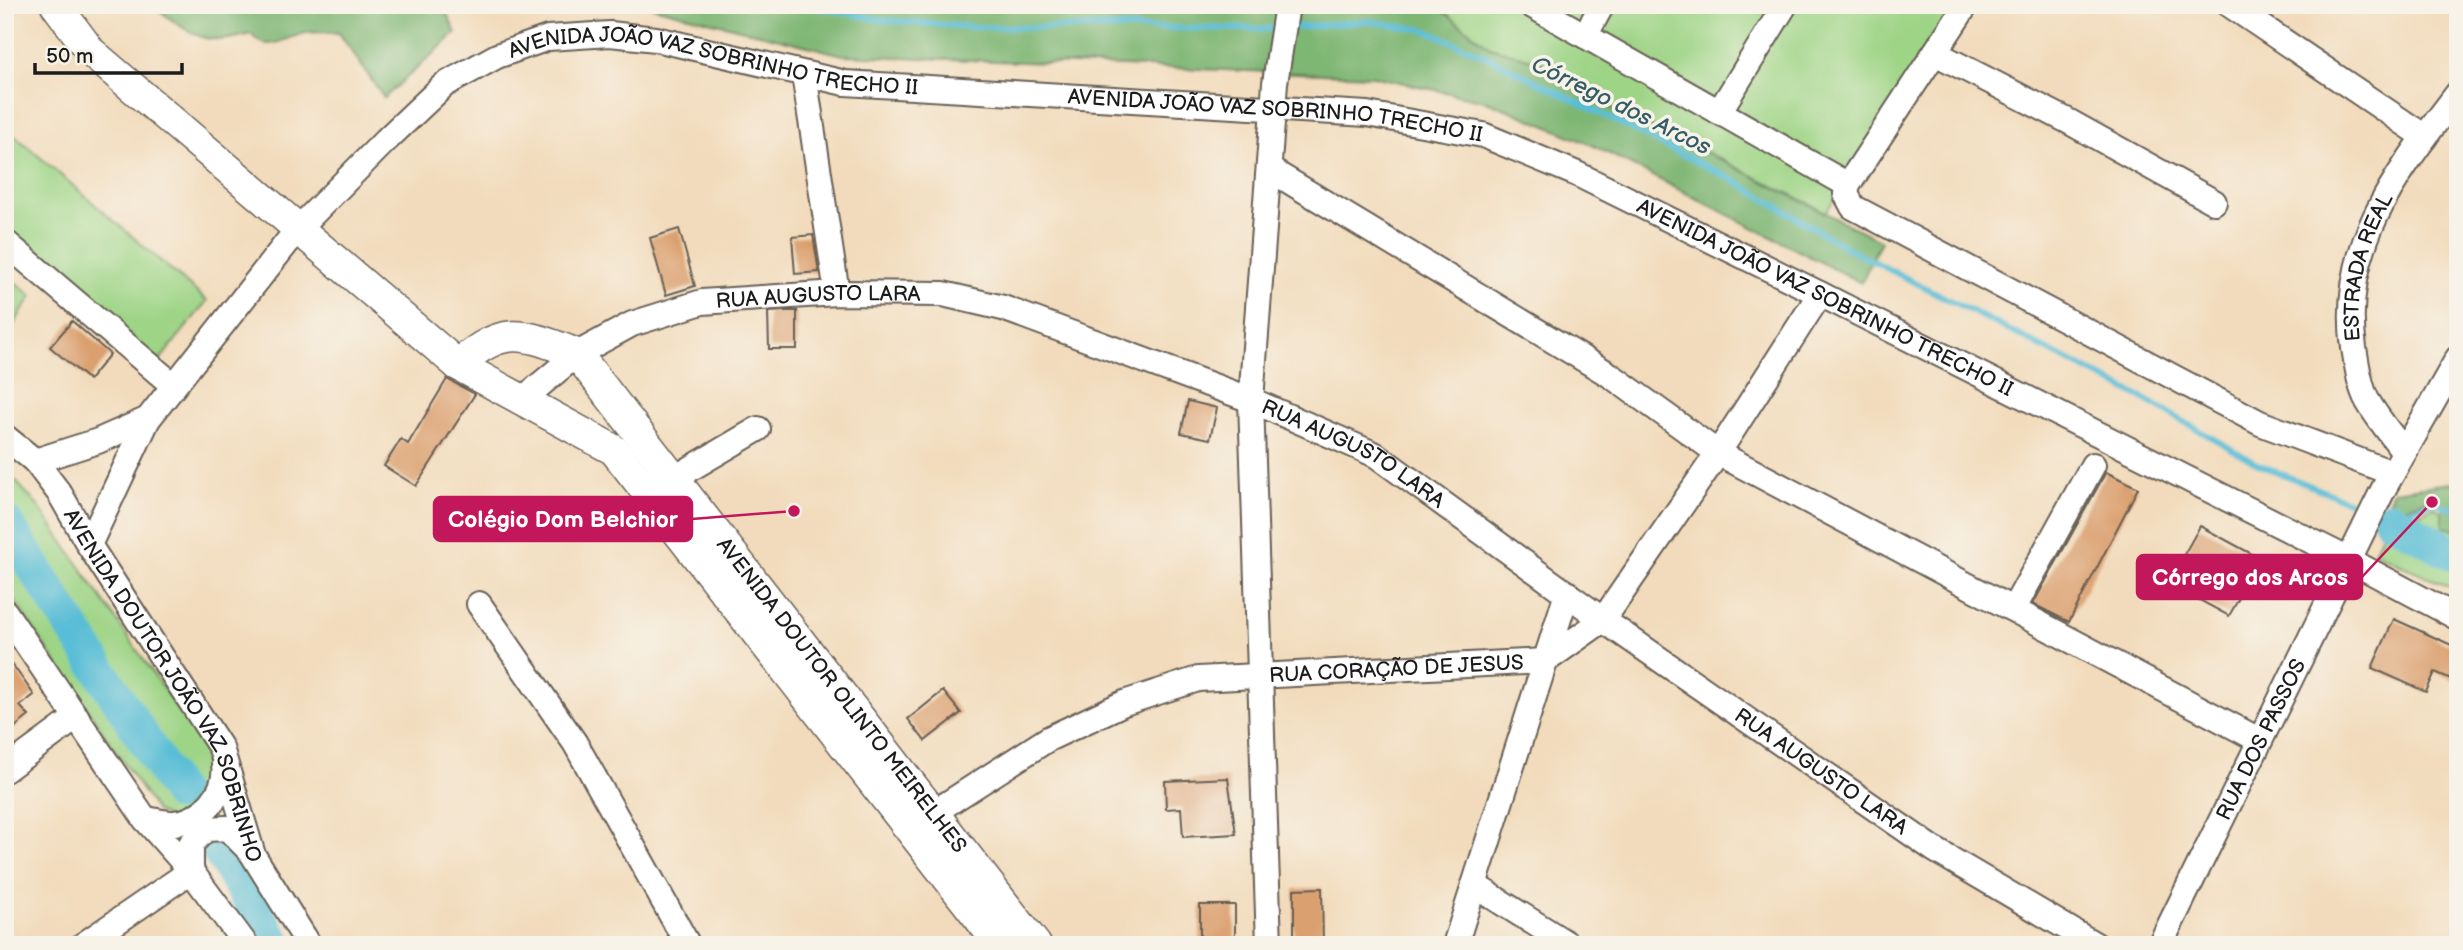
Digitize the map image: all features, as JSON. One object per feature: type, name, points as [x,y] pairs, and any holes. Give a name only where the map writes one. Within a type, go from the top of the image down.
[{"type":"main road","name":"AVENIDA DOUTOR OLINTO MEIRELHES","points":[[56,6],[91,52],[296,230],[458,365],[614,450],[770,651],[1036,945]]},
{"type":"main road","points":[[458,365],[482,344],[513,334],[549,343],[577,354]]},
{"type":"main road","name":"AVENIDA DOUTOR OLINTO MEIRELHES","points":[[577,354],[793,632],[921,820],[1000,945]]},
{"type":"main road","points":[[770,651],[793,632]]},
{"type":"street","points":[[1269,945],[1251,400],[1275,83],[1287,5]]},
{"type":"street","points":[[1531,5],[1847,185]]},
{"type":"street","points":[[1586,36],[1602,5]]},
{"type":"street","points":[[1719,112],[1785,5]]},
{"type":"street","points":[[1966,5],[1847,185],[1846,194],[1853,207],[2260,423],[2394,471]]},
{"type":"street","points":[[2231,5],[2424,137]]},
{"type":"street","name":"AVENIDA JOÃO VAZ SOBRINHO TRECHO II","points":[[89,545],[148,419],[296,230],[444,85],[496,55],[548,38],[610,33],[656,39],[845,83],[1367,114],[1483,135],[1577,174],[2456,616]]},
{"type":"street","points":[[1935,53],[2066,120],[2214,202]]},
{"type":"street","points":[[804,74],[836,293]]},
{"type":"street","name":"ESTRADA REAL","points":[[2394,471],[2366,399],[2356,360],[2351,298],[2354,269],[2372,223],[2424,137],[2458,93]]},
{"type":"street","points":[[1269,169],[1610,375],[1718,453],[2259,740]]},
{"type":"street","points":[[5,242],[173,385]]},
{"type":"street","name":"RUA AUGUSTO LARA","points":[[522,400],[577,354],[632,324],[702,302],[836,293],[943,294],[1003,308],[1251,400],[1376,455],[1603,620],[1935,850],[2096,945]]},
{"type":"street","name":"RUA CORAÇÃO DE JESUS","points":[[921,820],[1048,739],[1124,703],[1198,680],[1545,661],[1603,620],[1718,453],[1819,294]]},
{"type":"street","name":"RUA DOS PASSOS","points":[[2160,945],[2361,535],[2458,358]]},
{"type":"street","points":[[35,461],[98,441],[148,419]]},
{"type":"street","points":[[648,494],[758,429]]},
{"type":"street","name":"AVENIDA DOUTOR JOÃO VAZ SOBRINHO","points":[[5,437],[35,461],[60,494],[89,545],[222,748],[253,855],[309,945]]},
{"type":"street","points":[[2014,608],[2093,465]]},
{"type":"street","points":[[1455,945],[1567,593]]},
{"type":"street","points":[[479,604],[575,743],[688,945]]},
{"type":"street","points":[[5,612],[145,819],[191,871],[246,945]]},
{"type":"street","points":[[5,770],[77,718]]},
{"type":"street","points":[[145,819],[175,823],[194,817],[212,804],[222,785],[225,769],[222,748]]},
{"type":"street","points":[[191,871],[191,844],[206,830],[227,828],[253,855]]},
{"type":"street","points":[[83,945],[191,871]]},
{"type":"street","points":[[1474,885],[1569,945]]},
{"type":"green space","points":[[151,5],[443,5],[456,33],[384,98],[339,33],[306,33],[270,44],[257,40],[251,34],[219,40],[207,39],[187,30]]},
{"type":"green space","points":[[645,5],[1435,5],[1490,47],[1541,62],[1627,118],[1676,137],[1881,241],[1861,283],[1592,145],[1489,102],[1373,76],[843,55]]},
{"type":"green space","points":[[1441,5],[1961,5],[1826,212],[1676,137],[1627,118],[1541,62],[1490,47],[1439,8]]},
{"type":"green space","points":[[5,127],[207,301],[159,361],[5,229]]},
{"type":"green space","points":[[5,274],[32,296],[5,338]]},
{"type":"green space","points":[[5,469],[39,507],[215,764],[216,781],[176,821],[157,812],[5,587]]},
{"type":"green space","points":[[2458,482],[2458,530],[2443,527],[2443,504],[2433,497],[2403,509],[2387,504],[2393,491]]},
{"type":"green space","points":[[2433,507],[2443,512],[2443,526],[2458,530],[2458,544],[2407,519]]},
{"type":"green space","points":[[2384,529],[2458,565],[2458,591],[2374,552]]},
{"type":"building","points":[[679,229],[695,286],[666,295],[650,238]]},
{"type":"building","points":[[813,235],[819,272],[795,274],[792,237]]},
{"type":"building","points":[[797,311],[797,349],[769,349],[768,312]]},
{"type":"building","points":[[72,321],[110,354],[89,380],[50,347]]},
{"type":"building","points":[[447,379],[475,394],[416,486],[384,466],[401,439],[408,444]]},
{"type":"building","points":[[1188,401],[1217,408],[1210,439],[1181,433]]},
{"type":"building","points":[[2106,472],[2138,488],[2069,622],[2033,604]]},
{"type":"building","points":[[2200,526],[2261,559],[2229,616],[2168,583]]},
{"type":"building","points":[[2394,619],[2458,648],[2458,682],[2435,672],[2426,692],[2372,668]]},
{"type":"building","points":[[5,654],[34,695],[20,706],[29,716],[5,735]]},
{"type":"building","points":[[943,691],[961,713],[925,741],[908,719]]},
{"type":"building","points":[[1228,778],[1236,834],[1183,837],[1181,808],[1166,809],[1165,781]]},
{"type":"building","points":[[1322,888],[1323,945],[1294,945],[1294,889]]},
{"type":"building","points":[[1200,905],[1235,905],[1235,945],[1200,945]]},
{"type":"waterway","name":"Córrego dos Arcos","points":[[807,5],[881,20],[971,27],[1277,29]]},
{"type":"waterway","name":"Córrego dos Arcos","points":[[1288,28],[1367,21],[1425,30],[1488,57],[1737,182],[1847,248],[2146,400],[2258,464],[2350,502]]},
{"type":"waterway","name":"Córrego dos Arcos","points":[[2389,518],[2432,502],[2458,510]]},
{"type":"waterway","points":[[2389,518],[2458,556]]},
{"type":"waterway","points":[[5,522],[179,794]]},
{"type":"waterway","points":[[218,849],[276,945]]},
{"type":"place","name":"Córrego dos Arcos","points":[[2432,502]]},
{"type":"place","name":"Colégio Dom Belchior","points":[[794,511]]}]
